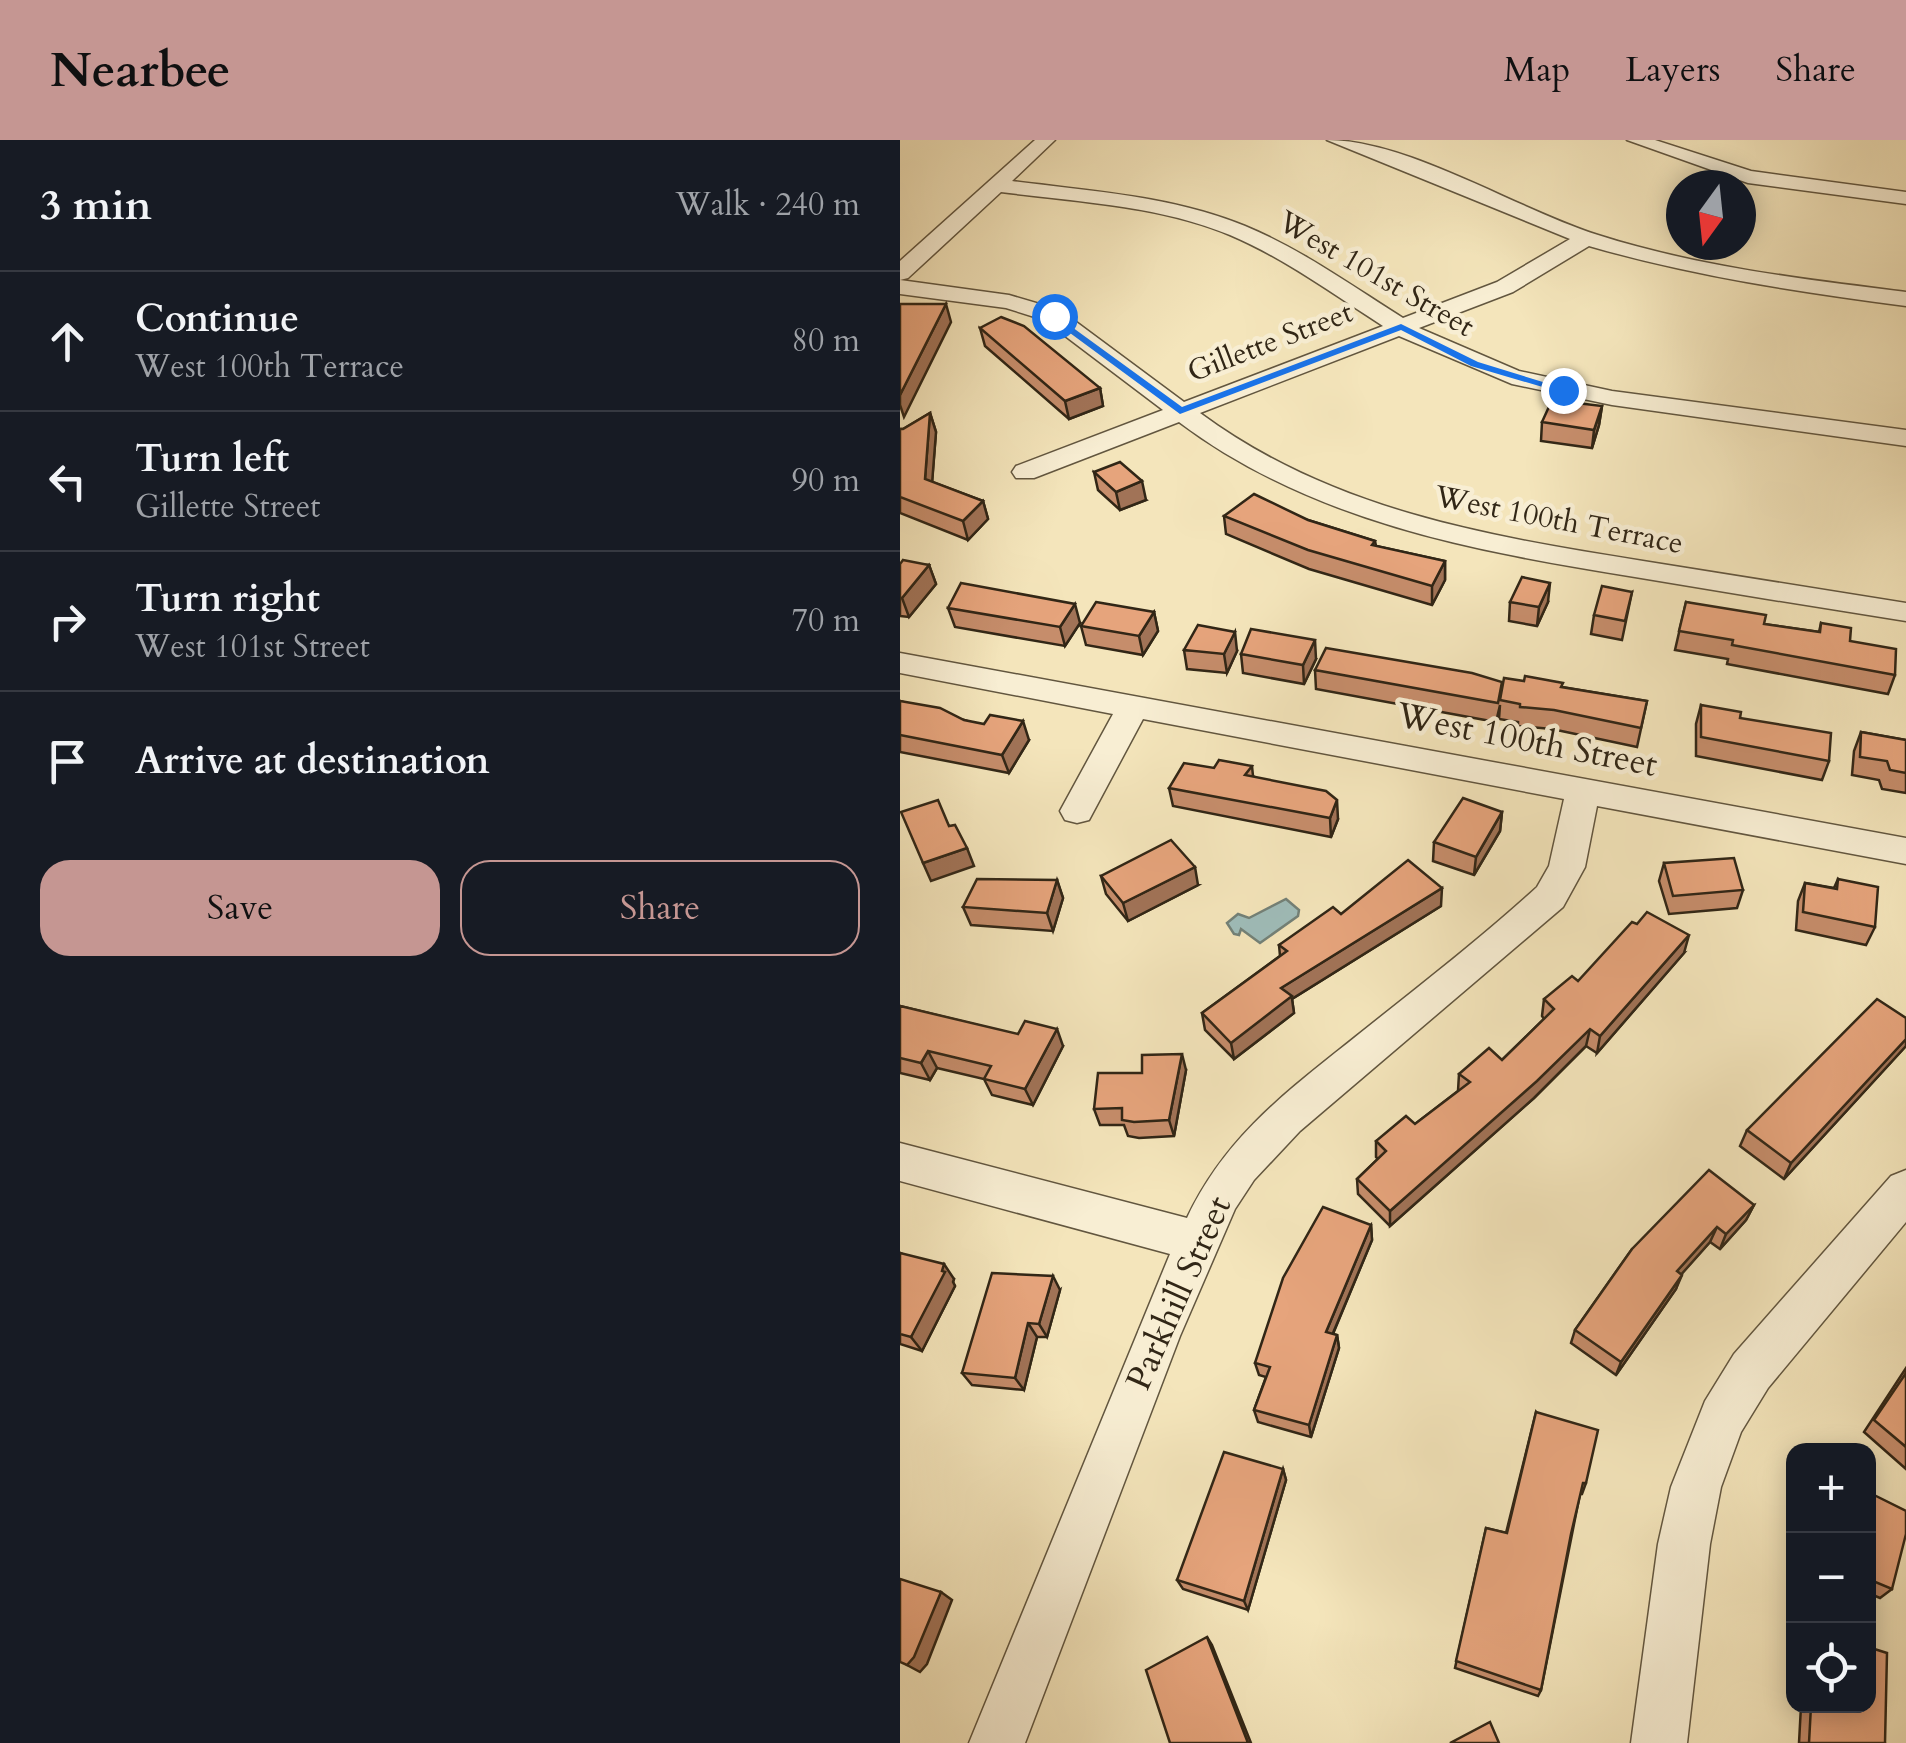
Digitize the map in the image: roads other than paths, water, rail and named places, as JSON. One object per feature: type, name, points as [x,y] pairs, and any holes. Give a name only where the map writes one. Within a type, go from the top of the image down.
[{"type":"street","points":[[900,272],[1046,140]]},
{"type":"street","points":[[1336,140],[1423,168],[1546,224],[1587,238],[1702,270],[1906,299]]},
{"type":"street","points":[[1636,140],[1748,177],[1906,198]]},
{"type":"street","name":"West 101st Street","points":[[996,185],[1119,199],[1234,229],[1277,250],[1401,327],[1474,364],[1563,390],[1906,438]]},
{"type":"street","points":[[910,231],[942,235]]},
{"type":"street","name":"Gillette Street","points":[[1025,472],[1505,287],[1587,238]]},
{"type":"street","name":"West 100th Terrace","points":[[900,287],[1008,302],[1052,315],[1180,411],[1259,463],[1355,507],[1429,530],[1555,557],[1906,612]]},
{"type":"street","name":"West 100th Street","points":[[900,663],[1906,850]]},
{"type":"street","points":[[1077,811],[1134,707]]},
{"type":"street","name":"Parkhill Street","points":[[997,1743],[1218,1196],[1239,1166],[1285,1118],[1512,934],[1550,896],[1567,867],[1583,791]]},
{"type":"street","points":[[900,1162],[1197,1241]]},
{"type":"street","points":[[1659,1743],[1684,1544],[1696,1488],[1722,1418],[1752,1372],[1906,1190]]},
{"type":"water","points":[[1286,899],[1299,910],[1298,916],[1260,943],[1241,929],[1239,935],[1234,934],[1227,923],[1238,914],[1249,918]]}]
